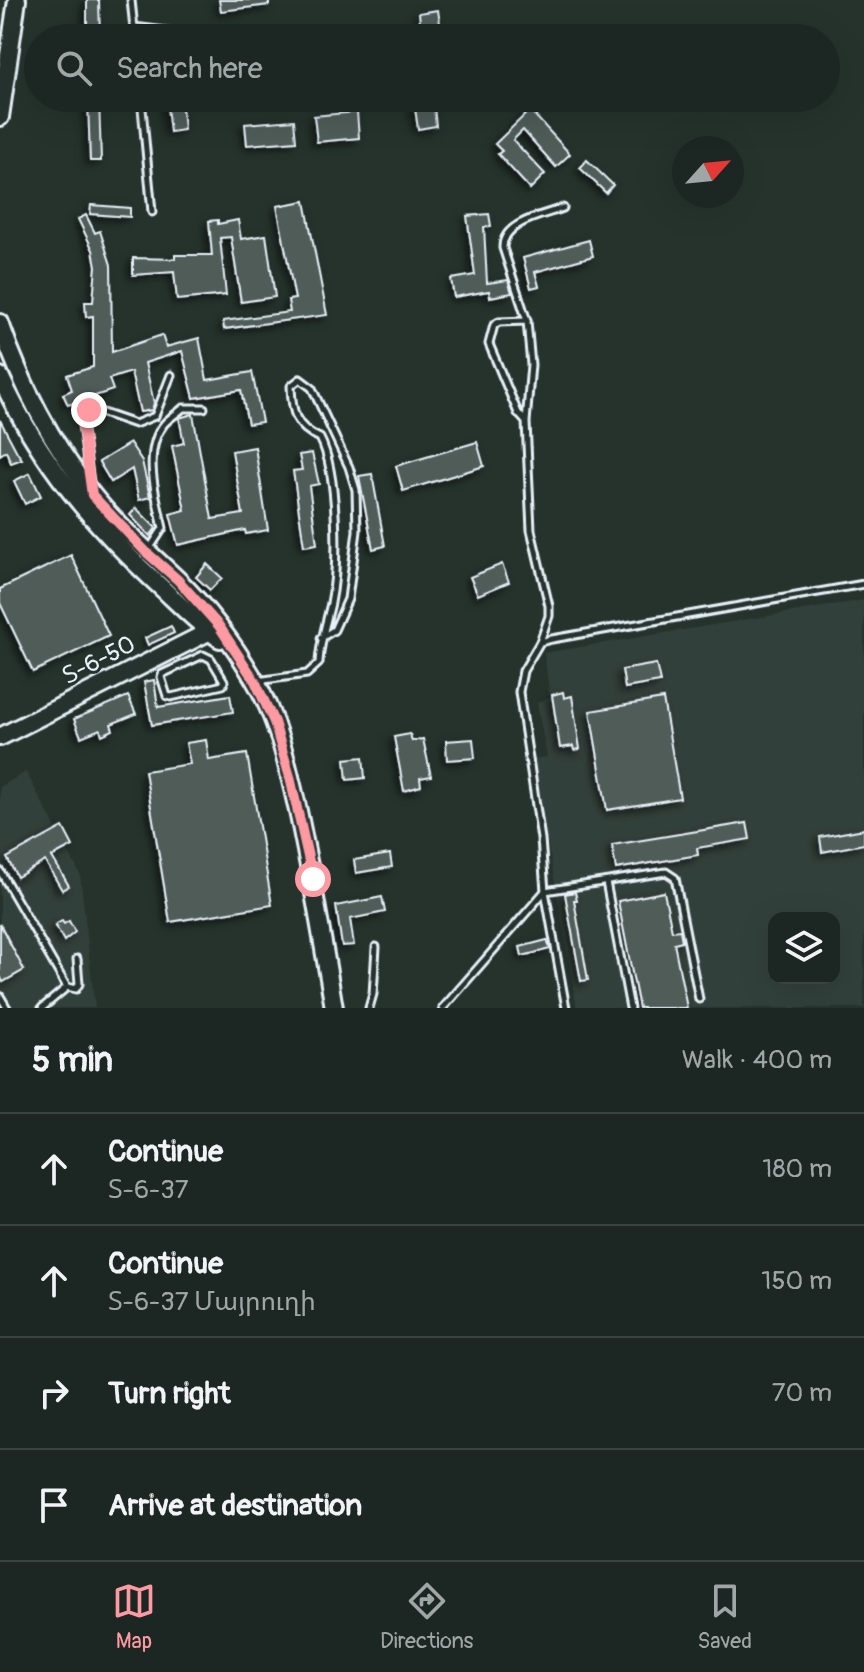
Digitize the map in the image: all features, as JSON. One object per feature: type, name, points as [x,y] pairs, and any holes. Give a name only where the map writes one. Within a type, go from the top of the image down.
[{"type":"main road","points":[[0,117],[17,0]]},
{"type":"main road","points":[[0,323],[43,422],[86,501],[178,580],[233,648],[255,681],[274,722],[290,777],[313,879],[334,1008]]},
{"type":"main road","points":[[0,376],[27,430],[132,561],[215,629]]},
{"type":"main road","name":"Տ-6-50","points":[[0,737],[180,656],[215,629]]},
{"type":"lane","points":[[131,0],[134,24]]},
{"type":"lane","points":[[142,112],[152,212]]},
{"type":"lane","points":[[563,208],[510,231],[503,240],[503,248],[527,321],[531,365],[526,422],[531,530],[549,606],[549,616],[540,642],[523,671],[519,692],[541,839],[545,891],[566,1008]]},
{"type":"lane","points":[[526,422],[518,413],[489,344],[494,325],[527,321]]},
{"type":"lane","points":[[86,501],[81,417],[84,412],[94,410],[135,424],[155,416],[171,375]]},
{"type":"lane","points":[[255,681],[307,674],[319,663],[321,638],[331,604],[336,564],[333,498],[322,440],[307,433],[297,423],[291,386],[300,379],[312,388],[349,467],[356,490],[357,531],[348,599],[334,630],[321,638]]},
{"type":"lane","points":[[146,552],[163,528],[154,488],[153,448],[163,424],[183,408],[204,408]]},
{"type":"lane","points":[[540,642],[864,584]]},
{"type":"lane","points":[[180,656],[208,657],[224,681],[223,685],[167,696],[161,677],[180,656]]},
{"type":"lane","points":[[0,871],[67,987],[76,989],[79,984],[77,959]]},
{"type":"lane","points":[[443,1008],[545,891],[666,872],[675,878],[699,999]]},
{"type":"lane","points":[[606,882],[630,1008]]},
{"type":"lane","points":[[369,1008],[376,947]]},
{"type":"lane","points":[[42,1008],[67,987]]},
{"type":"lane","points":[[0,996],[7,1008]]},
{"type":"shaded area","points":[[864,600],[864,1008],[577,1008],[533,759],[547,757],[537,703],[550,697],[544,653]]},
{"type":"shaded area","points":[[26,772],[80,874],[95,1008],[0,1008],[0,787]]},
{"type":"building","points":[[87,0],[99,0],[100,24],[87,24]]},
{"type":"building","points":[[219,0],[269,0],[269,5],[221,11]]},
{"type":"building","points":[[438,10],[440,24],[420,24],[419,13]]},
{"type":"building","points":[[88,112],[99,112],[101,161],[90,161]]},
{"type":"building","points":[[168,112],[182,112],[184,130],[170,132]]},
{"type":"building","points":[[357,112],[359,138],[317,142],[314,116]]},
{"type":"building","points":[[416,112],[434,112],[436,126],[418,129]]},
{"type":"building","points":[[528,112],[532,112],[570,154],[556,167],[523,130],[513,140],[545,174],[530,189],[498,154],[502,151],[495,144]]},
{"type":"building","points":[[294,120],[296,141],[247,145],[245,124]]},
{"type":"building","points":[[587,160],[613,185],[606,193],[580,168]]},
{"type":"building","points":[[305,201],[327,315],[224,329],[223,321],[290,312],[288,300],[295,299],[277,206]]},
{"type":"building","points":[[91,205],[130,208],[130,217],[90,214]]},
{"type":"building","points":[[489,214],[491,226],[484,227],[487,283],[508,280],[512,293],[490,297],[489,291],[454,297],[451,279],[475,275],[467,216]]},
{"type":"building","points":[[86,215],[95,233],[100,231],[111,265],[112,352],[162,335],[166,347],[199,338],[207,380],[252,372],[262,422],[248,424],[241,390],[194,398],[182,351],[145,363],[154,403],[152,410],[140,412],[131,372],[109,379],[113,390],[68,405],[63,394],[72,390],[67,375],[93,367],[93,316],[86,317],[85,302],[93,302],[96,266],[93,250],[78,219]]},
{"type":"building","points":[[218,220],[218,224],[238,220],[241,239],[266,235],[275,297],[241,302],[231,237],[220,238],[226,295],[177,300],[174,272],[133,275],[133,258],[175,259],[175,255],[212,255],[209,221]]},
{"type":"building","points":[[589,240],[593,256],[535,272],[539,286],[531,288],[523,258]]},
{"type":"building","points":[[193,414],[212,519],[243,514],[232,451],[255,447],[268,530],[246,534],[245,530],[178,545],[170,514],[185,510],[172,446],[184,443],[179,418]]},
{"type":"building","points":[[0,420],[22,459],[11,463],[6,451],[0,455]]},
{"type":"building","points":[[477,442],[484,466],[403,491],[396,466]]},
{"type":"building","points":[[130,443],[142,461],[150,497],[139,500],[132,469],[111,482],[99,462]]},
{"type":"building","points":[[312,453],[319,484],[309,486],[317,544],[304,546],[293,471],[302,470],[299,455]]},
{"type":"building","points":[[30,473],[41,496],[25,504],[14,481]]},
{"type":"building","points":[[372,474],[385,546],[373,549],[359,476]]},
{"type":"building","points":[[136,508],[156,528],[150,536],[130,515]]},
{"type":"building","points":[[71,555],[109,636],[33,672],[0,603],[0,589]]},
{"type":"building","points":[[207,564],[222,578],[210,590],[196,577]]},
{"type":"building","points":[[502,564],[509,582],[478,595],[470,577]]},
{"type":"building","points":[[171,626],[174,633],[148,645],[145,638]]},
{"type":"building","points":[[656,664],[660,682],[625,688],[622,670]]},
{"type":"building","points":[[154,680],[158,707],[230,695],[233,712],[152,725],[144,682]]},
{"type":"building","points":[[563,692],[564,698],[572,696],[580,749],[574,750],[573,746],[560,748],[552,695]]},
{"type":"building","points":[[128,696],[136,714],[111,724],[113,730],[102,735],[100,729],[81,737],[74,719]]},
{"type":"building","points":[[663,699],[680,798],[607,810],[590,711]]},
{"type":"building","points":[[410,734],[412,741],[423,739],[431,776],[420,778],[421,786],[404,791],[394,737]]},
{"type":"building","points":[[473,739],[475,758],[447,760],[446,741]]},
{"type":"building","points":[[206,740],[209,760],[247,754],[272,905],[170,922],[145,771],[190,764],[186,743]]},
{"type":"building","points":[[363,757],[365,778],[347,780],[345,759]]},
{"type":"building","points":[[747,823],[750,839],[697,848],[698,855],[616,869],[612,845]]},
{"type":"building","points":[[63,827],[73,846],[52,857],[69,886],[62,890],[45,861],[17,877],[7,858]]},
{"type":"building","points":[[864,829],[864,844],[822,852],[820,837]]},
{"type":"building","points":[[390,854],[392,867],[356,873],[354,860]]},
{"type":"building","points":[[575,892],[588,980],[581,981],[565,894]]},
{"type":"building","points":[[664,892],[672,931],[680,930],[682,941],[674,943],[687,1008],[639,1008],[618,901]]},
{"type":"building","points":[[382,897],[385,912],[350,919],[354,945],[342,946],[336,906]]},
{"type":"building","points":[[62,921],[64,924],[69,921],[75,932],[64,941],[55,925]]},
{"type":"building","points":[[0,924],[24,970],[3,982],[0,976]]},
{"type":"building","points":[[547,940],[550,949],[522,956],[520,947]]},
{"type":"route","points":[[89,410],[81,417],[92,495],[146,552],[178,580],[219,626],[255,681],[274,722],[313,879]]}]
